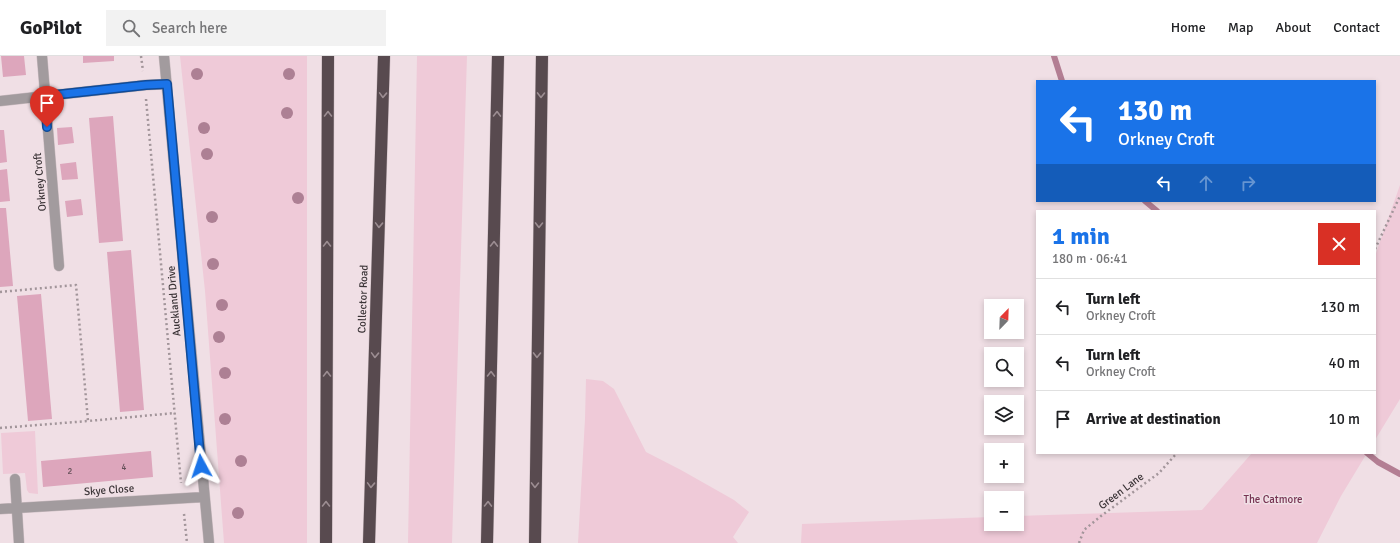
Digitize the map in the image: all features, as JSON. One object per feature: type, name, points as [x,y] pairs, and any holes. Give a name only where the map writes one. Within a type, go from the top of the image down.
[{"type":"highway","points":[[326,543],[328,56]]},
{"type":"highway","name":"Collector Road","points":[[369,543],[384,56]]},
{"type":"highway","points":[[487,543],[498,56]]},
{"type":"highway","points":[[535,543],[542,56]]},
{"type":"street","name":"Orkney Croft","points":[[42,56],[59,266]]},
{"type":"street","name":"Auckland Drive","points":[[164,56],[209,543]]},
{"type":"street","points":[[0,101],[167,84]]},
{"type":"street","points":[[15,479],[19,543]]},
{"type":"street","name":"Skye Close","points":[[0,509],[204,497]]},
{"type":"path","points":[[141,56],[146,85],[146,105],[187,543]]},
{"type":"path","points":[[1376,247],[1400,196]]},
{"type":"path","points":[[0,292],[76,284],[88,421]]},
{"type":"path","points":[[0,428],[175,413]]},
{"type":"path","name":"Green Lane","points":[[1079,543],[1084,530],[1159,473],[1176,454]]},
{"type":"green space","points":[[180,56],[307,56],[307,543],[224,543],[205,291]]},
{"type":"green space","points":[[417,56],[467,56],[452,543],[408,543]]},
{"type":"green space","points":[[1400,185],[1400,399],[1376,438],[1376,253]]},
{"type":"green space","points":[[586,379],[603,381],[614,389],[646,452],[734,500],[749,512],[733,537],[738,543],[578,543]]},
{"type":"green space","points":[[35,431],[38,494],[29,493],[27,490],[25,473],[3,474],[1,433]]},
{"type":"green space","name":"The Catmore","points":[[1251,454],[1366,454],[1341,496],[1317,543],[801,543],[802,524],[984,517],[984,531],[1024,531],[1024,516],[1202,510]]},
{"type":"building","points":[[1,56],[24,56],[26,75],[3,77]]},
{"type":"building","points":[[83,56],[114,56],[114,61],[83,63]]},
{"type":"building","points":[[113,116],[123,241],[99,243],[89,118]]},
{"type":"building","points":[[72,127],[74,143],[58,145],[57,128]]},
{"type":"building","points":[[0,130],[4,130],[7,162],[0,163]]},
{"type":"building","points":[[76,162],[78,179],[62,180],[60,164]]},
{"type":"building","points":[[7,169],[10,201],[0,202],[0,170]]},
{"type":"building","points":[[81,199],[83,215],[67,217],[65,201]]},
{"type":"building","points":[[0,208],[6,208],[13,286],[0,287]]},
{"type":"building","points":[[131,250],[144,410],[120,412],[107,252]]},
{"type":"building","points":[[41,294],[52,419],[28,421],[17,296]]},
{"type":"building","points":[[151,451],[153,477],[43,487],[41,461]]},
{"type":"waterway","points":[[1054,56],[1062,80]]},
{"type":"waterway","points":[[1146,202],[1156,210]]},
{"type":"waterway","points":[[1368,454],[1378,462],[1400,474]]},
{"type":"route","points":[[47,127],[45,96],[167,84],[201,466]]}]
